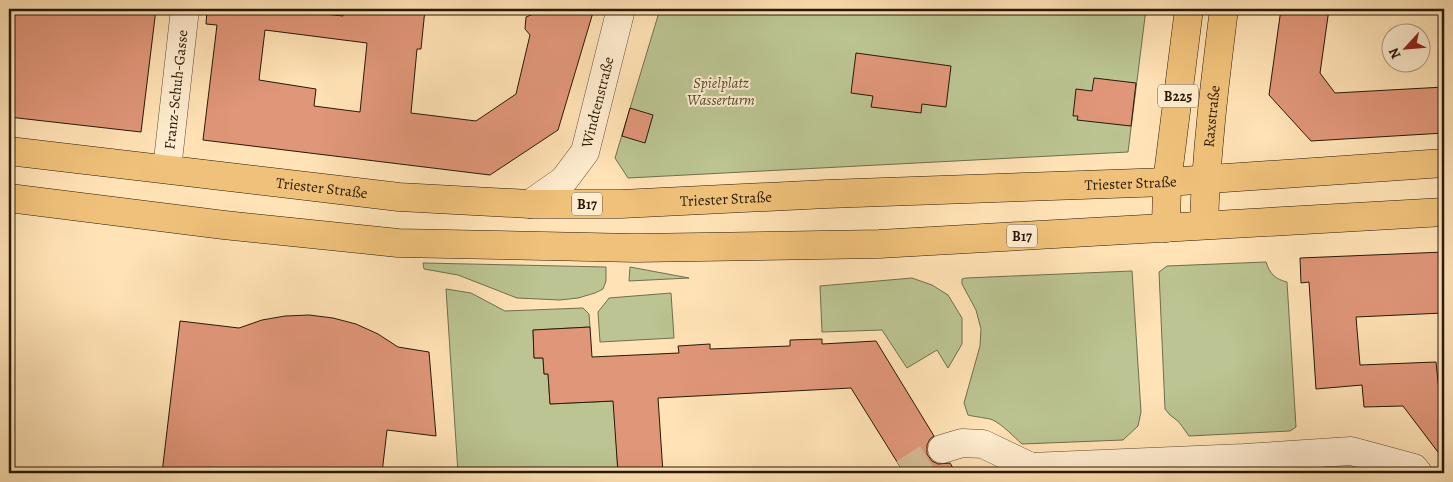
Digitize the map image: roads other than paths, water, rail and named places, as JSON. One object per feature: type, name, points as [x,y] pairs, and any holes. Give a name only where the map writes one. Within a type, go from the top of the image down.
[{"type":"main road","name":"B225","points":[[1168,182],[1189,9]]},
{"type":"main road","name":"Raxstraße","points":[[1204,226],[1213,96],[1224,9]]},
{"type":"main road","name":"Triester Straße","points":[[9,151],[400,197],[530,204],[621,204],[827,194],[1168,182],[1444,163]]},
{"type":"main road","points":[[1166,228],[1168,182]]},
{"type":"main road","name":"B17","points":[[9,198],[224,225],[398,243],[628,248],[879,244],[1444,212]]},
{"type":"street","name":"Franz-Schuh-Gasse","points":[[167,169],[186,9]]},
{"type":"street","name":"Windtenstraße","points":[[530,204],[564,180],[585,152],[621,9]]},
{"type":"street","points":[[942,449],[962,443],[984,444],[1030,467],[1186,461],[1351,451],[1414,468],[1418,473]]},
{"type":"tunnel","points":[[904,473],[942,449]]},
{"type":"park label","name":"Spielplatz Wasserturm","points":[[721,92]]}]
